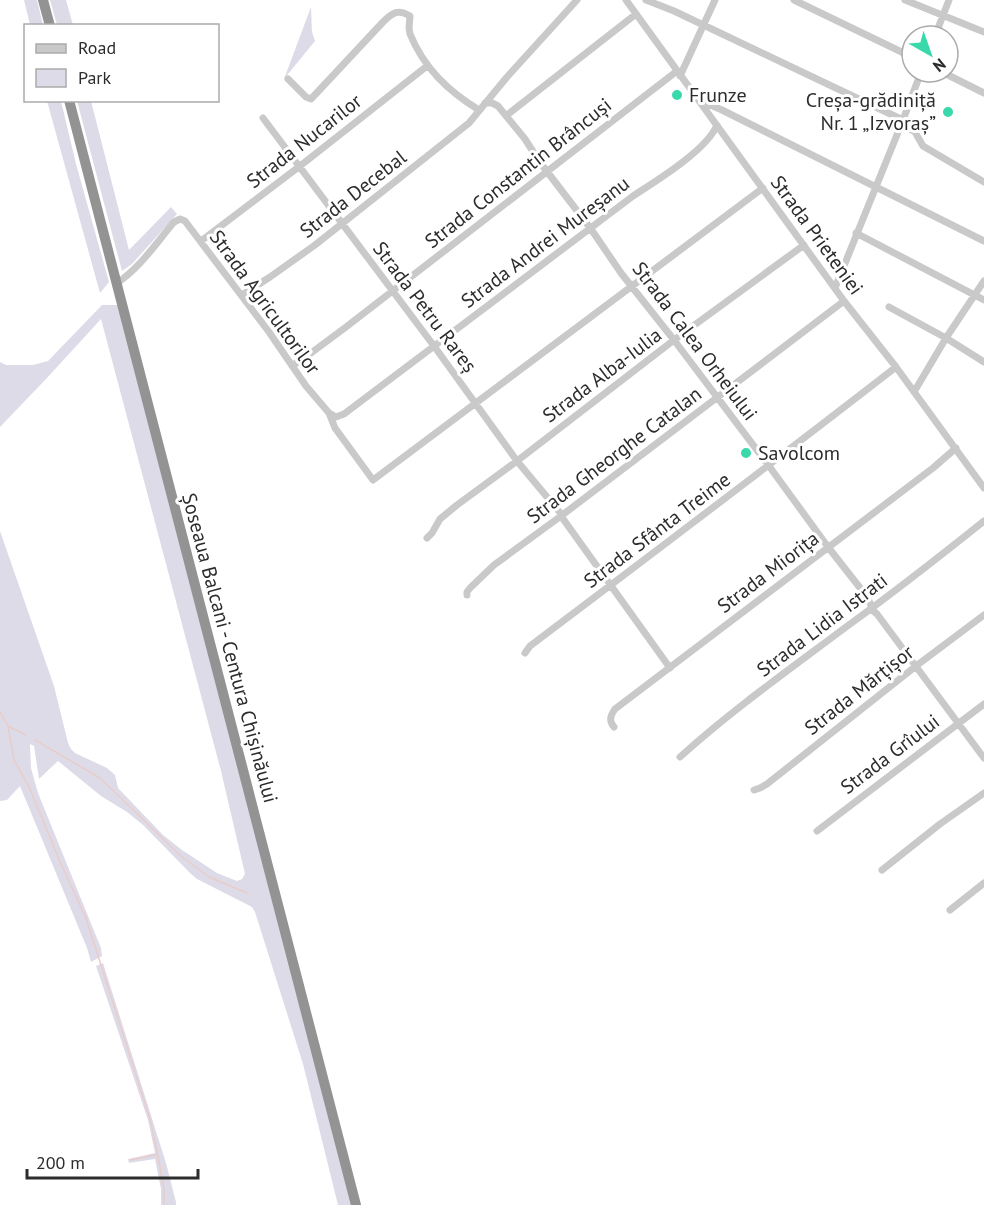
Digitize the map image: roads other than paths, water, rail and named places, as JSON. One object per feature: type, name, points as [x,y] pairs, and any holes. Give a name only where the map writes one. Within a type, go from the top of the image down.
[{"type":"highway","points":[[43,0],[49,24]]},
{"type":"highway","name":"Șoseaua Balcani - Centura Chișinăului","points":[[70,102],[356,1205]]},
{"type":"street","points":[[288,80],[311,99],[390,15],[403,12],[410,16],[410,34],[427,66],[459,97],[479,110],[577,0]]},
{"type":"street","name":"Strada Prieteniei","points":[[626,0],[844,301],[896,367],[984,488]]},
{"type":"street","points":[[646,0],[704,25],[902,122],[915,132],[923,146],[984,182]]},
{"type":"street","points":[[678,74],[716,0]]},
{"type":"street","points":[[794,0],[900,51]]},
{"type":"street","points":[[905,0],[984,32]]},
{"type":"street","points":[[940,24],[949,0]]},
{"type":"street","points":[[507,115],[636,14]]},
{"type":"street","name":"Strada Nucarilor","points":[[201,241],[427,66]]},
{"type":"street","name":"Strada Constantin Brâncuși","points":[[292,366],[678,74]]},
{"type":"street","points":[[960,81],[984,93]]},
{"type":"street","points":[[835,288],[916,84]]},
{"type":"street","points":[[697,99],[984,241]]},
{"type":"street","name":"Strada Calea Orheiului","points":[[485,103],[498,106],[507,115],[632,286],[868,598],[872,608],[984,758]]},
{"type":"street","name":"Strada Decebal","points":[[242,295],[295,260],[454,136],[469,123],[479,110]]},
{"type":"street","name":"Strada Petru Rareș","points":[[263,118],[434,345],[517,461],[562,516],[578,542],[670,668]]},
{"type":"street","name":"Strada Andrei Mureșanu","points":[[329,413],[336,417],[340,416],[633,196],[670,171],[704,144],[717,125]]},
{"type":"street","points":[[476,402],[763,188]]},
{"type":"street","name":"Strada Agricultorilor","points":[[117,283],[125,278],[174,222],[180,219],[186,222],[242,295],[306,386],[329,413],[335,429],[373,480],[476,402]]},
{"type":"street","points":[[856,233],[984,300]]},
{"type":"street","name":"Strada Alba-Iulia","points":[[427,538],[440,519],[457,504],[804,245]]},
{"type":"street","points":[[914,392],[984,281]]},
{"type":"street","name":"Strada Gheorghe Catalan","points":[[467,596],[470,588],[494,565],[562,516],[844,301]]},
{"type":"street","points":[[889,307],[984,362]]},
{"type":"street","name":"Strada Sfânta Treime","points":[[525,654],[530,646],[896,367]]},
{"type":"street","name":"Strada Miorița","points":[[614,727],[610,721],[613,712],[933,468],[956,448]]},
{"type":"street","name":"Strada Lidia Istrati","points":[[680,757],[743,705],[934,562],[984,521]]},
{"type":"street","name":"Strada Mărțișor","points":[[754,790],[767,784],[915,666],[984,615]]},
{"type":"street","name":"Strada Grîului","points":[[817,831],[984,704]]},
{"type":"street","points":[[882,870],[984,793]]},
{"type":"street","points":[[950,910],[984,883]]},
{"type":"waterway","points":[[0,712],[8,726],[14,760],[30,789],[86,918],[150,1119],[164,1190],[164,1205]]},
{"type":"waterway","points":[[8,726],[26,735]]},
{"type":"waterway","points":[[35,740],[100,778],[181,856],[209,877],[247,893]]},
{"type":"waterway","points":[[130,1160],[156,1155]]},
{"type":"place","name":"Frunze","points":[[677,95]]},
{"type":"place","name":"Creșa-grădiniță Nr. 1 „Izvoraș”","points":[[948,112]]},
{"type":"place","name":"Savolcom","points":[[746,453]]}]
